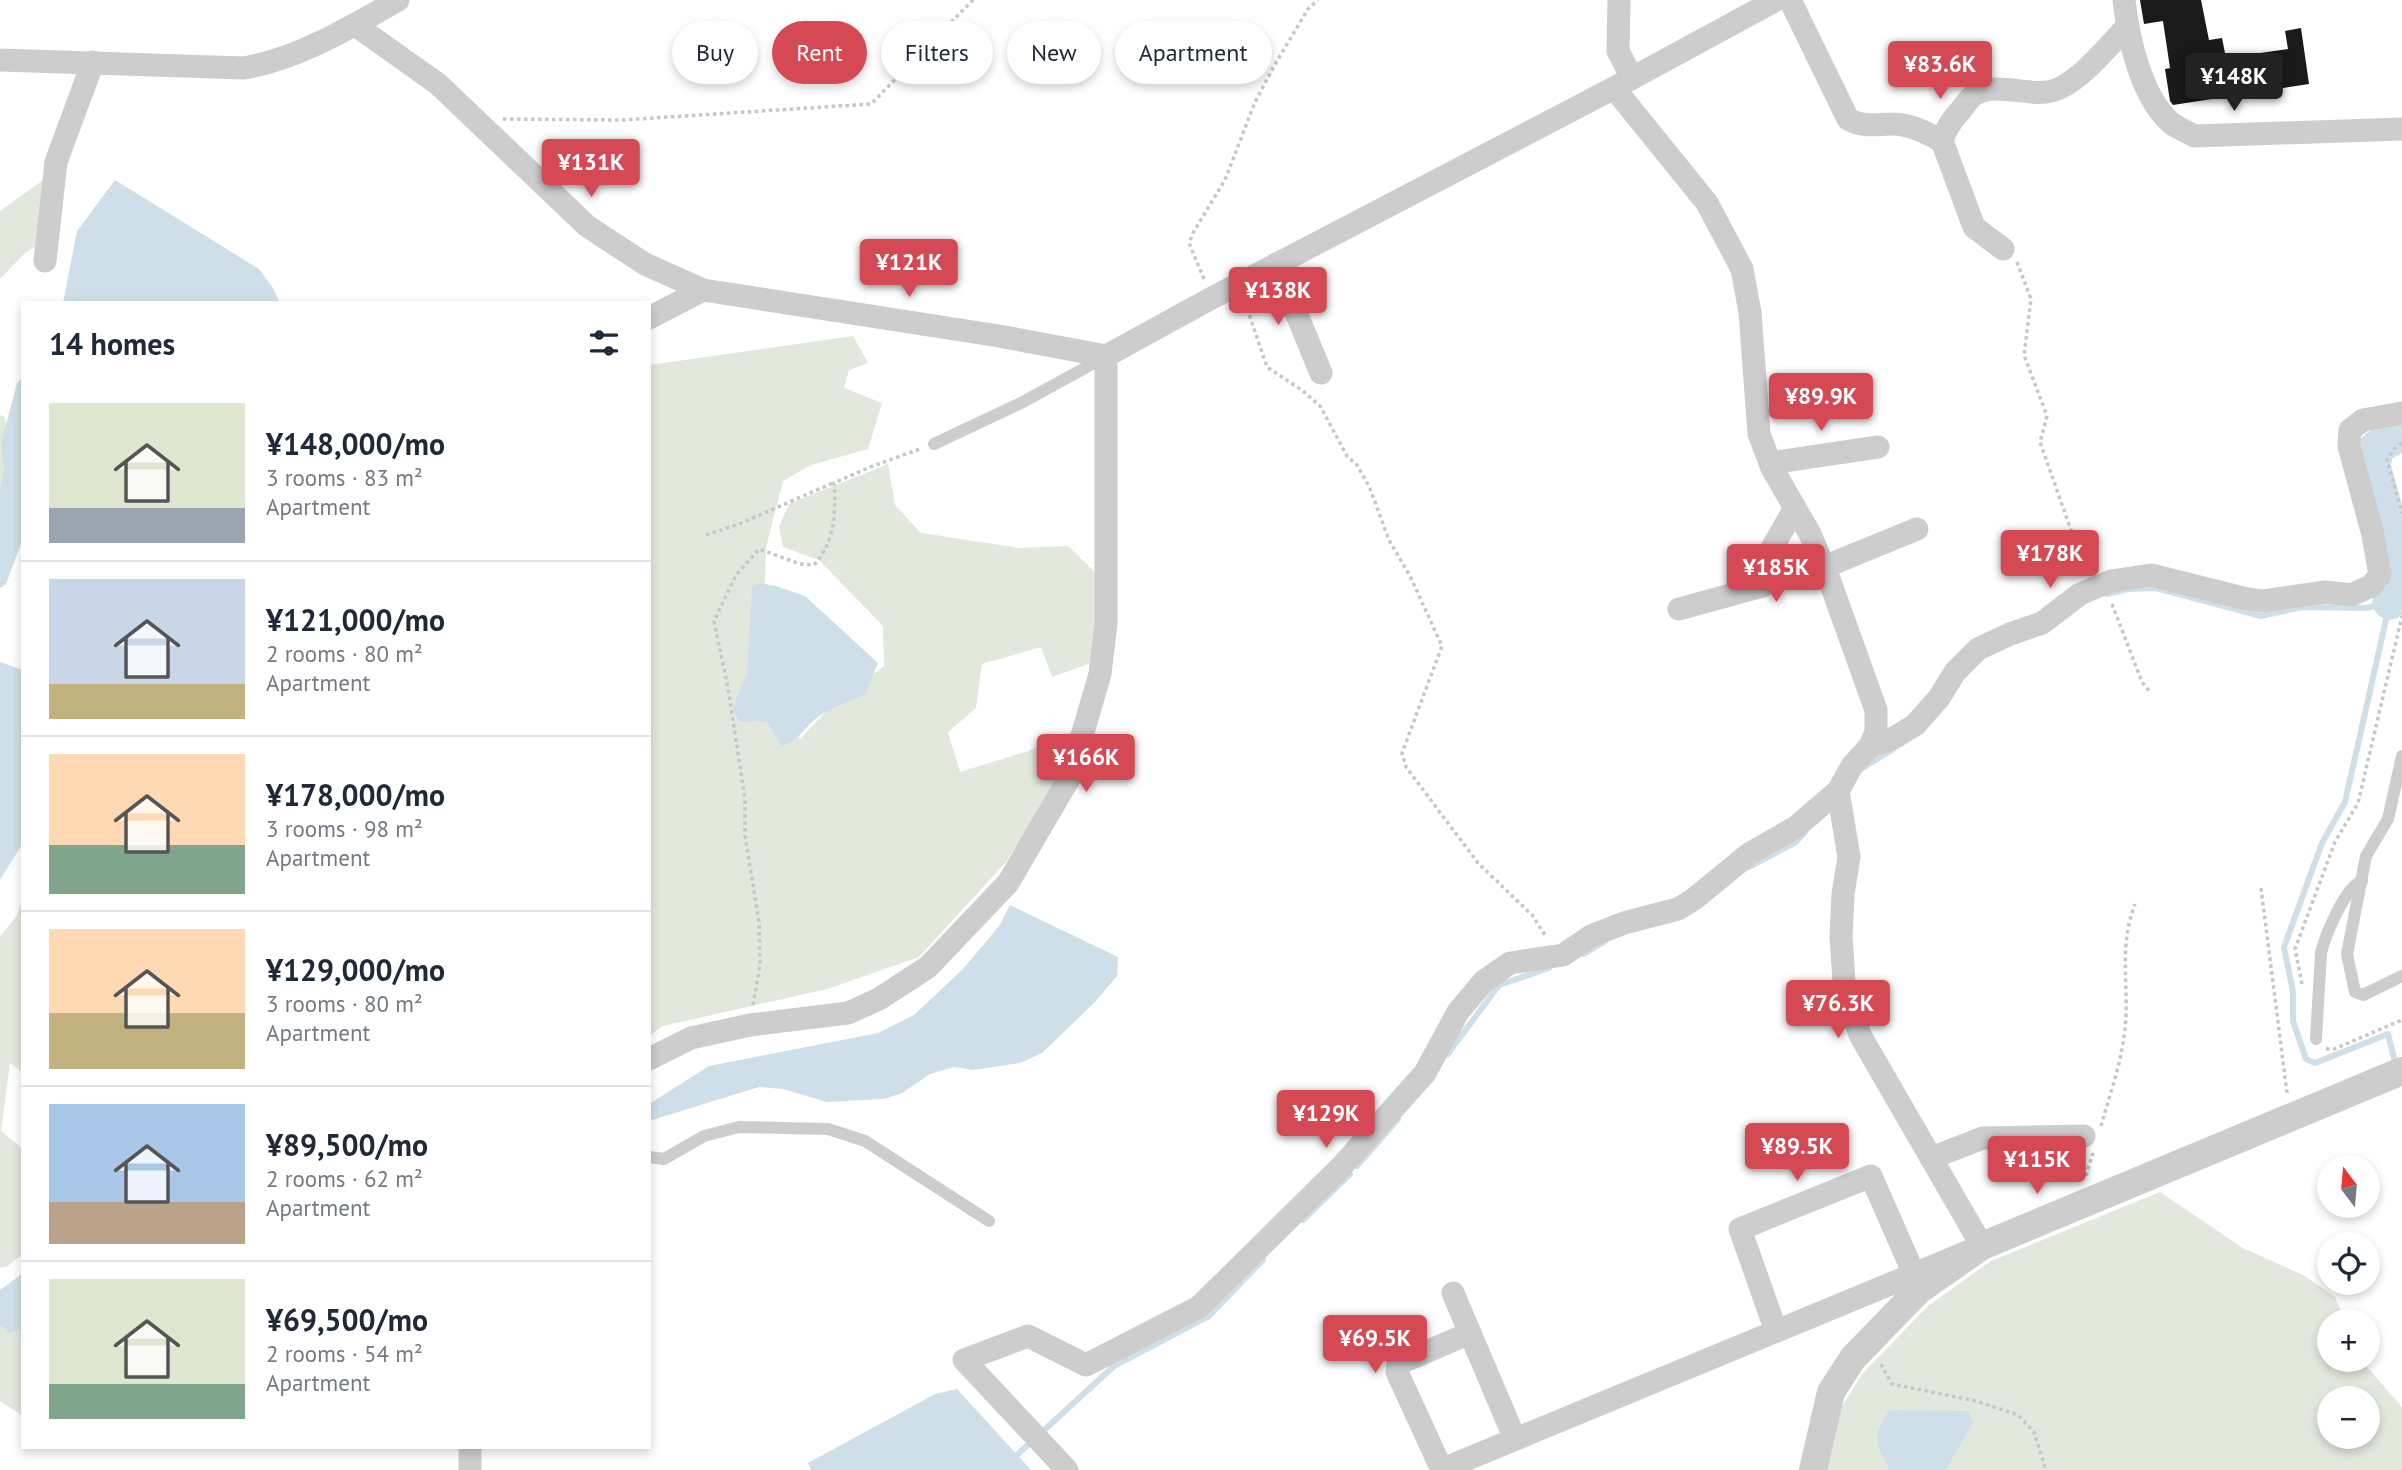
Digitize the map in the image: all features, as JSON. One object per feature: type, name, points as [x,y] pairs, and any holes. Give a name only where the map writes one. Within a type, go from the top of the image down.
[{"type":"street","points":[[0,60],[244,68],[267,64],[355,25],[398,0]]},
{"type":"street","points":[[1067,1470],[964,1360],[1028,1336],[1086,1366],[1199,1307],[1341,1167],[1424,1073],[1458,1012],[1484,981],[1510,963],[1563,954],[1591,936],[1624,923],[1678,909],[1749,854],[1796,827],[1838,791],[1852,766],[1870,746],[1876,732],[1876,710],[1824,567],[1810,534],[1770,463],[1759,434],[1750,312],[1742,269],[1707,203],[1623,83],[1618,51],[1619,0]]},
{"type":"street","points":[[355,25],[439,84],[587,226],[645,264],[704,289],[999,336],[1106,356],[1776,0]]},
{"type":"street","points":[[1790,0],[1848,119],[1858,125],[1895,123],[1918,129],[1942,141]]},
{"type":"street","points":[[2124,0],[2127,27],[2150,96],[2171,122],[2194,136],[2402,129]]},
{"type":"street","points":[[2003,249],[1974,227],[1942,141],[1946,127],[1974,95],[1990,89],[2046,92],[2059,88],[2081,73],[2127,27]]},
{"type":"street","points":[[45,261],[56,162],[93,62]]},
{"type":"street","points":[[1276,264],[1321,373]]},
{"type":"street","points":[[651,317],[704,289]]},
{"type":"street","points":[[651,1058],[691,1038],[750,1025],[848,1013],[879,999],[928,967],[1008,883],[1070,777],[1100,674],[1106,624],[1106,356]]},
{"type":"street","points":[[1870,746],[1892,739],[1915,725],[1938,698],[1955,671],[1978,649],[2042,623],[2080,594],[2102,585],[2151,575],[2263,601],[2325,592],[2351,595],[2371,586],[2380,575],[2373,535],[2348,446],[2350,430],[2362,419],[2402,412]]},
{"type":"street","points":[[1770,463],[1878,447]]},
{"type":"street","points":[[1679,609],[1763,586],[1764,562],[1795,508]]},
{"type":"street","points":[[1824,567],[1917,529]]},
{"type":"street","points":[[1838,791],[1849,857],[1843,894],[1841,936],[1844,982],[1860,1035],[1982,1245]]},
{"type":"street","points":[[1470,1333],[1398,1364],[1397,1372],[1442,1470],[2402,1071]]},
{"type":"street","points":[[1931,1158],[1983,1138],[2093,1137]]},
{"type":"street","points":[[1776,1331],[1740,1229],[1871,1176],[1914,1273]]},
{"type":"street","points":[[1813,1470],[1831,1392],[1853,1358],[1919,1290],[1982,1245]]},
{"type":"street","points":[[1453,1293],[1515,1439]]},
{"type":"street","points":[[470,1449],[470,1470]]},
{"type":"lane","points":[[934,444],[1021,403],[1106,356]]},
{"type":"lane","points":[[2402,755],[2388,819],[2365,856],[2347,954],[2355,992],[2362,995],[2402,976]]},
{"type":"lane","points":[[2316,1039],[2324,940],[2337,912],[2356,883],[2362,881]]},
{"type":"lane","points":[[651,1157],[664,1159],[704,1136],[738,1127],[828,1129],[864,1140],[989,1221]]},
{"type":"path","points":[[473,118],[622,120],[870,104],[973,0]]},
{"type":"path","points":[[1210,299],[1189,243],[1225,180],[1255,102],[1273,66],[1308,9],[1318,0]]},
{"type":"path","points":[[2003,249],[2014,256],[2018,263],[2031,299],[2024,355],[2047,416],[2040,442],[2047,465],[2078,550],[2094,579],[2102,585],[2142,682],[2150,692]]},
{"type":"path","points":[[1237,285],[1261,344],[1267,367],[1320,406],[1347,456],[1357,465],[1369,486],[1390,540],[1410,576],[1442,646],[1402,754],[1406,767],[1478,863],[1533,916],[1546,937],[1552,956]]},
{"type":"path","points":[[2402,443],[2387,460],[2402,513]]},
{"type":"path","points":[[706,535],[739,524],[870,467],[934,444]]},
{"type":"path","points":[[750,1025],[760,965],[760,922],[745,836],[745,799],[728,688],[714,621],[736,575],[759,549],[800,564],[814,565],[821,557],[833,529],[836,506],[834,483]]},
{"type":"path","points":[[2303,989],[2295,949],[2335,842],[2358,803],[2402,616]]},
{"type":"path","points":[[2261,888],[2287,1093],[2264,1113],[2269,1127]]},
{"type":"path","points":[[2087,1202],[2085,1181],[2093,1137],[2124,1037],[2125,944],[2127,925],[2135,904]]},
{"type":"path","points":[[2316,1039],[2319,1047],[2334,1049],[2402,1020]]},
{"type":"path","points":[[1868,1340],[1892,1384],[1976,1401],[2018,1415],[2035,1432],[2048,1470]]},
{"type":"shaded area","points":[[115,180],[259,269],[279,301],[63,301],[77,231]]},
{"type":"shaded area","points":[[42,181],[55,233],[24,254],[0,279],[0,211]]},
{"type":"shaded area","points":[[853,336],[868,363],[849,370],[844,388],[882,403],[868,449],[811,465],[783,481],[766,547],[756,666],[785,704],[800,739],[834,703],[884,666],[883,626],[819,560],[783,547],[779,527],[789,504],[888,464],[895,505],[921,533],[1019,548],[1068,546],[1105,582],[1097,661],[1052,677],[1041,647],[982,664],[976,708],[948,732],[960,772],[1028,751],[1088,726],[1040,811],[1005,863],[919,957],[827,989],[663,1026],[651,1035],[651,365]]},
{"type":"shaded area","points":[[21,380],[21,543],[6,584],[0,588],[0,490],[4,470],[1,443],[17,383]]},
{"type":"shaded area","points":[[0,415],[5,417],[12,493],[0,511]]},
{"type":"shaded area","points":[[759,583],[805,596],[878,663],[865,695],[825,712],[796,739],[782,746],[766,721],[739,722],[733,707],[747,672],[752,588]]},
{"type":"shaded area","points":[[0,662],[21,669],[21,846],[0,880]]},
{"type":"shaded area","points":[[21,903],[21,1071],[10,1063],[1,1131],[21,1147],[21,1256],[6,1267],[0,1268],[0,936],[16,917]]},
{"type":"shaded area","points":[[1010,905],[1118,957],[1117,976],[1096,1001],[1042,1053],[1020,1063],[973,1070],[954,1067],[930,1074],[902,1093],[884,1099],[827,1102],[783,1089],[759,1087],[651,1119],[651,1103],[709,1066],[878,1033],[914,1015],[963,969],[1000,925]]},
{"type":"shaded area","points":[[2160,1192],[2243,1248],[2305,1276],[2317,1284],[2317,1295],[2335,1297],[2340,1309],[2317,1309],[2317,1372],[2371,1372],[2402,1407],[2402,1470],[1826,1470],[1841,1408],[1862,1374],[1928,1306],[1991,1261]]},
{"type":"shaded area","points":[[21,1274],[21,1330],[8,1333],[0,1325],[0,1290]]},
{"type":"shaded area","points":[[21,1313],[21,1415],[0,1401],[0,1316]]},
{"type":"shaded area","points":[[957,1389],[1031,1470],[811,1470],[808,1463],[935,1394]]},
{"type":"shaded area","points":[[1890,1410],[1968,1411],[1973,1422],[1946,1470],[1888,1470],[1877,1438]]},
{"type":"building","points":[[2140,0],[2201,0],[2209,40],[2222,38],[2226,58],[2288,49],[2285,31],[2301,28],[2309,84],[2173,105],[2165,69],[2170,68],[2163,21],[2144,24]]},
{"type":"waterway","points":[[2390,602],[2396,579],[2391,532],[2373,465],[2377,447],[2402,433]]},
{"type":"waterway","points":[[2107,594],[2128,589],[2156,588],[2261,616],[2303,607],[2366,608],[2390,602],[2345,802],[2322,843],[2284,947],[2293,992],[2293,1021],[2306,1059],[2315,1063],[2388,1034],[2394,1058]]},
{"type":"waterway","points":[[1864,767],[1893,749]]},
{"type":"waterway","points":[[1749,867],[1796,842],[1805,832]]},
{"type":"waterway","points":[[1584,954],[1605,941]]},
{"type":"waterway","points":[[1447,1055],[1499,985],[1549,968]]},
{"type":"waterway","points":[[1357,1166],[1398,1119]]},
{"type":"waterway","points":[[1303,1220],[1350,1174]]},
{"type":"waterway","points":[[1017,1455],[1114,1366],[1209,1316],[1263,1260]]}]
